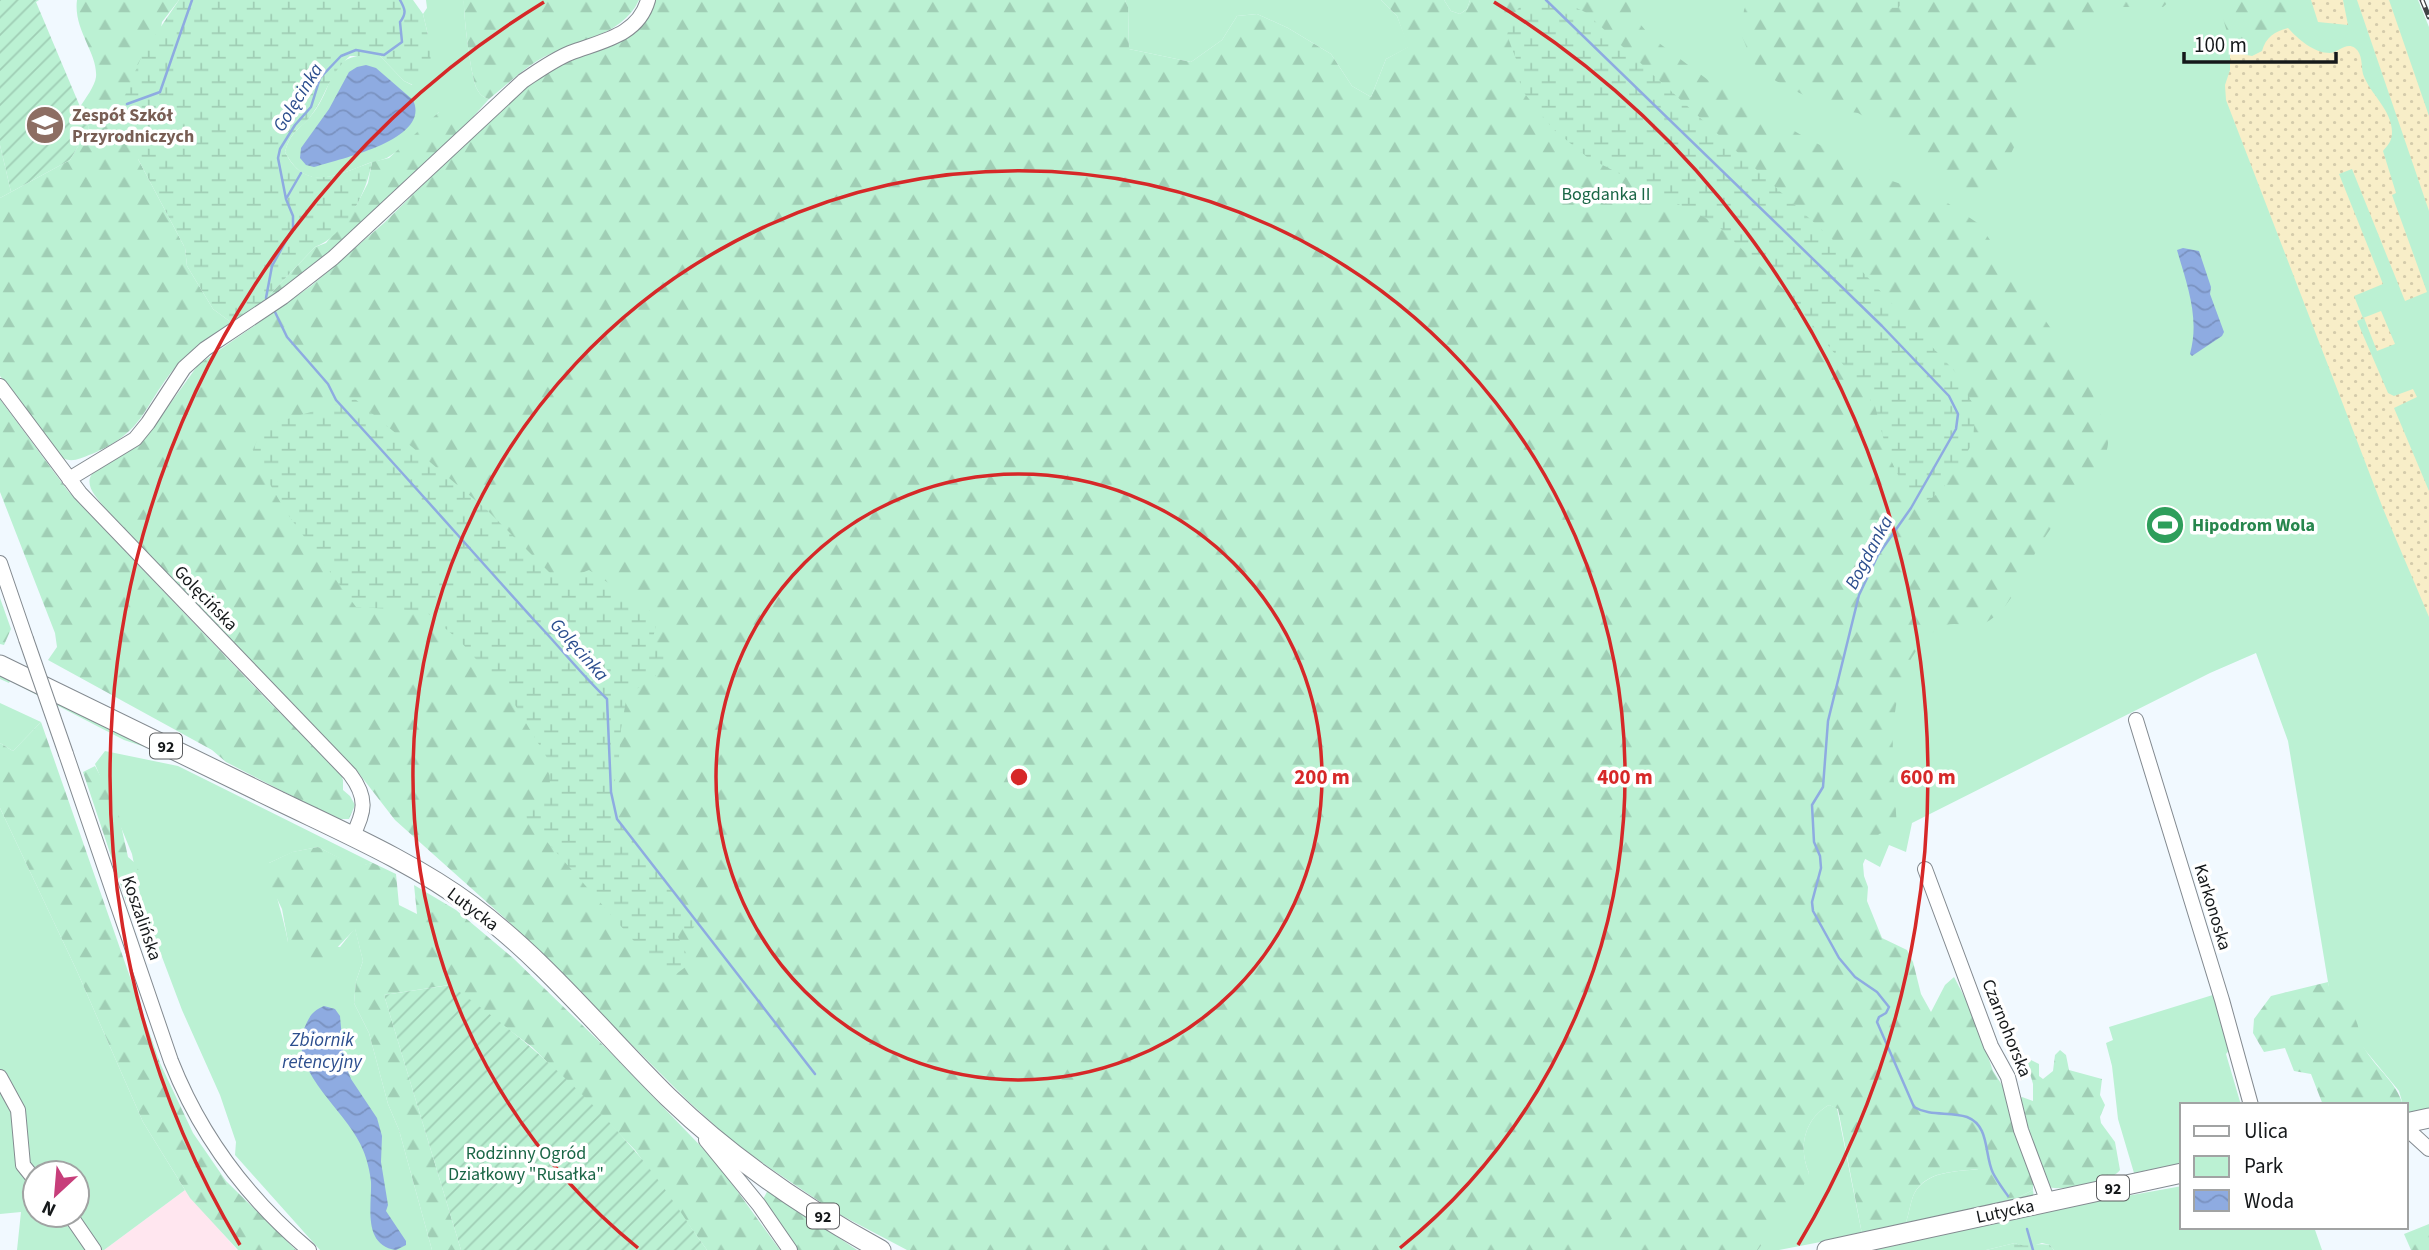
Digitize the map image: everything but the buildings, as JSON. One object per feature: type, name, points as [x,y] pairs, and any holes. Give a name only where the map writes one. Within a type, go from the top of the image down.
[{"type":"main road","name":"Lutycka","points":[[0,665],[352,837],[434,881],[470,904],[500,928],[669,1097],[719,1142],[825,1218],[881,1250]]},
{"type":"main road","points":[[2408,1124],[2429,1118]]},
{"type":"main road","name":"Lutycka","points":[[1827,1250],[2180,1173]]},
{"type":"street","points":[[69,479],[135,439],[148,424],[184,368],[205,348],[283,297],[334,258],[523,81],[563,56],[612,39],[629,29],[644,13],[648,0]]},
{"type":"street","name":"Golęcińska","points":[[0,386],[69,479],[350,774],[360,788],[363,802],[362,814],[352,837]]},
{"type":"street","name":"Koszalińska","points":[[0,563],[164,1040],[189,1103],[240,1183],[309,1250]]},
{"type":"street","name":"Karkonoska","points":[[2136,720],[2222,1000],[2250,1103]]},
{"type":"street","name":"Czarnohorska","points":[[1925,869],[1990,1046],[2008,1077],[2021,1130],[2048,1202]]},
{"type":"street","points":[[0,1077],[18,1110],[22,1159]]},
{"type":"street","points":[[669,1097],[759,1205],[790,1250]]},
{"type":"street","points":[[2408,1127],[2429,1149]]},
{"type":"street","points":[[759,1205],[758,1191],[768,1179]]},
{"type":"street","points":[[80,1229],[94,1250]]},
{"type":"shaded area","points":[[185,1190],[237,1250],[104,1250]]},
{"type":"green space","points":[[0,0],[39,0],[36,2],[89,128],[70,160],[11,192],[0,145]]},
{"type":"green space","points":[[77,0],[179,0],[162,22],[138,159],[185,248],[187,266],[213,309],[232,323],[200,344],[178,364],[140,418],[122,437],[92,454],[70,460],[58,454],[0,376],[0,198],[70,160],[89,128],[80,107],[94,84],[96,68],[79,21]]},
{"type":"green space","points":[[179,0],[413,0],[423,14],[428,35],[431,62],[425,77],[413,85],[404,81],[380,56],[350,56],[337,70],[310,117],[292,135],[285,152],[293,165],[303,173],[323,177],[347,172],[372,162],[369,174],[353,212],[336,233],[315,247],[255,310],[232,323],[213,309],[187,266],[185,248],[138,159],[126,125],[123,100],[143,53]]},
{"type":"green space","points":[[426,0],[464,0],[475,83],[483,97],[489,99],[463,128],[439,112],[397,152],[384,159],[330,177],[320,178],[301,172],[285,152],[287,145],[319,105],[340,64],[362,56],[380,56],[404,81],[412,85],[428,35],[423,14],[427,8]]},
{"type":"green space","points":[[464,0],[639,0],[631,13],[608,31],[537,61],[489,99],[483,97],[475,83]]},
{"type":"green space","name":"Bogdanka II","points":[[653,0],[1125,0],[1128,7],[1129,49],[1191,62],[1222,40],[1237,16],[1257,14],[1288,28],[1331,54],[1352,86],[1371,97],[1386,59],[1408,47],[1397,16],[1381,0],[1444,0],[1451,11],[1460,14],[1467,9],[1470,0],[1630,0],[1631,13],[1651,37],[1712,83],[1808,139],[1892,181],[1937,196],[1979,224],[2089,384],[2104,423],[2108,438],[2107,451],[2049,532],[2017,588],[1995,617],[1974,626],[1954,624],[1940,628],[1926,638],[1911,658],[1901,685],[1894,725],[1893,766],[1897,828],[1879,834],[1863,864],[1868,887],[1867,901],[1882,938],[1907,950],[1921,994],[1931,1012],[1945,985],[1954,977],[1973,1013],[1993,1071],[2004,1088],[2011,1118],[2033,1176],[2033,1190],[2019,1197],[1992,1200],[1978,1169],[1934,1176],[1919,1186],[1914,1194],[1905,1225],[1862,1234],[1838,1109],[1829,1105],[1814,1118],[1805,1135],[1804,1154],[1809,1173],[1805,1184],[1758,1250],[1611,1250],[1619,1211],[1582,1250],[907,1250],[835,1212],[732,1141],[688,1101],[509,922],[395,820],[357,771],[105,508],[90,484],[96,470],[144,440],[198,365],[311,286],[384,223],[505,104],[538,78],[568,61],[621,40]]},
{"type":"green space","points":[[1125,0],[1381,0],[1397,16],[1409,47],[1386,59],[1371,97],[1352,86],[1331,54],[1288,28],[1257,14],[1237,16],[1222,40],[1191,62],[1129,49],[1128,8]]},
{"type":"green space","points":[[1444,0],[1470,0],[1467,9],[1460,14],[1451,11]]},
{"type":"green space","name":"Bogdanka II","points":[[1475,0],[2418,0],[2429,27],[2429,1114],[2408,1114],[2408,1103],[2402,1103],[2399,1091],[2365,1050],[2330,994],[2288,741],[2256,653],[2210,673],[1912,823],[1906,852],[1889,845],[1880,867],[1858,855],[1773,1110],[1772,1229],[1809,1173],[1804,1154],[1806,1135],[1814,1118],[1829,1105],[1837,1108],[1862,1234],[1779,1250],[1758,1250],[1770,1230],[1623,1250],[1550,1250]]},
{"type":"green space","points":[[1559,0],[1585,12],[1834,241],[1960,377],[1975,409],[1973,443],[1941,491],[1924,504],[1910,500],[1887,452],[1875,406],[1791,297],[1715,223],[1587,157],[1553,129],[1521,89],[1516,59],[1507,35],[1513,15],[1523,3]]},
{"type":"green space","points":[[1748,0],[2171,0],[2163,7],[2110,7],[2092,17],[2058,53],[2032,72],[2020,96],[2022,131],[1997,182],[1983,197],[1963,194],[1921,161],[1893,133],[1858,113],[1831,109],[1776,81],[1753,63],[1741,34]]},
{"type":"green space","points":[[1868,0],[1905,0],[1898,8],[1878,10]]},
{"type":"green space","points":[[2219,0],[2295,0],[2296,22],[2265,40],[2262,51],[2252,56],[2243,53],[2232,42]]},
{"type":"green space","points":[[439,112],[456,113],[466,123],[328,258],[255,310],[315,247],[326,243],[356,206],[368,183],[372,162],[389,158]]},
{"type":"green space","points":[[0,145],[11,192],[0,198]]},
{"type":"green space","points":[[0,399],[68,491],[268,701],[340,772],[343,790],[355,805],[349,819],[327,814],[226,762],[212,750],[48,660],[57,647],[55,633],[0,492]]},
{"type":"green space","points":[[355,399],[487,510],[559,582],[589,570],[658,616],[653,638],[666,659],[654,678],[627,695],[618,771],[611,792],[617,819],[697,922],[692,930],[673,927],[691,963],[668,980],[521,812],[550,786],[549,761],[512,700],[460,641],[425,611],[356,607],[286,512],[252,453],[263,426]]},
{"type":"green space","points":[[0,598],[11,629],[4,645],[0,644]]},
{"type":"green space","points":[[0,671],[157,751],[124,740],[10,681],[9,683],[0,679]]},
{"type":"green space","points":[[0,703],[41,722],[13,751],[0,743]]},
{"type":"green space","points":[[41,722],[160,1063],[193,1133],[226,1181],[296,1250],[238,1250],[190,1198],[143,1122],[76,969],[0,808],[0,743],[13,751]]},
{"type":"green space","points":[[105,751],[178,766],[373,863],[356,867],[318,847],[293,852],[269,863],[288,942],[340,947],[355,928],[363,961],[356,981],[354,1003],[369,1033],[432,1250],[320,1250],[235,1155],[236,1142],[220,1095],[182,1010],[142,904],[132,854],[95,764]]},
{"type":"green space","points":[[95,766],[117,807],[128,857],[140,873],[136,912],[143,932],[141,934],[128,907],[83,772]]},
{"type":"green space","points":[[0,808],[76,969],[143,1122],[185,1190],[104,1250],[17,1250],[21,1212],[0,1214]]},
{"type":"green space","points":[[318,847],[356,866],[373,863],[396,874],[399,905],[417,914],[414,885],[456,910],[513,958],[608,1050],[717,1163],[780,1250],[707,1250],[635,1150],[601,1115],[532,1047],[449,985],[384,995],[461,1250],[432,1250],[369,1033],[354,1003],[356,981],[363,961],[355,929],[326,959],[308,963],[294,954],[288,942],[282,909],[269,882],[269,863],[292,852]]},
{"type":"green space","points":[[2328,982],[2334,997],[2354,1015],[2366,1051],[2392,1083],[2402,1103],[2322,1103],[2311,1074],[2294,1071],[2285,1048],[2264,1052],[2253,1033],[2254,1019],[2271,996]]},
{"type":"green space","name":"Rodzinny Ogród Działkowy \"Rusałka\"","points":[[450,985],[523,1041],[592,1104],[663,1186],[707,1250],[461,1250],[384,995]]},
{"type":"green space","points":[[2216,994],[2231,1048],[2226,1054],[2240,1103],[2180,1103],[2180,1163],[2134,1173],[2118,1119],[2112,1066],[2106,1043],[2113,1040],[2109,1027]]},
{"type":"green space","points":[[2060,1050],[2066,1055],[2069,1070],[2102,1079],[2100,1095],[2105,1105],[2100,1117],[2101,1123],[2115,1142],[2120,1170],[2097,1182],[2053,1188],[2046,1186],[2016,1101],[2022,1097],[2033,1101],[2033,1084],[2027,1063],[2031,1060],[2039,1064],[2039,1076],[2043,1079],[2053,1071],[2055,1055]]},
{"type":"green space","points":[[1979,1169],[2019,1197],[2033,1190],[2034,1198],[1905,1225],[1914,1194],[1926,1180],[1952,1172]]},
{"type":"green space","points":[[2180,1186],[2180,1229],[2315,1229],[2322,1250],[2054,1250],[2050,1245],[2042,1243],[2026,1248],[2015,1243],[1986,1250],[1863,1250],[2028,1214]]},
{"type":"green space","points":[[768,1190],[857,1250],[797,1250],[762,1201]]},
{"type":"green space","points":[[2429,1224],[2429,1250],[2411,1250],[2404,1234]]},
{"type":"green space","points":[[2015,1243],[2050,1245],[2054,1250],[1986,1250]]},
{"type":"sand","points":[[2311,0],[2343,0],[2348,25],[2318,22]]},
{"type":"sand","points":[[2357,0],[2389,0],[2429,116],[2429,211]]},
{"type":"sand","points":[[2288,28],[2301,41],[2318,51],[2330,53],[2346,47],[2355,48],[2361,57],[2366,81],[2385,109],[2391,124],[2391,138],[2383,151],[2396,193],[2392,195],[2427,292],[2405,301],[2352,169],[2339,174],[2383,284],[2354,296],[2363,318],[2381,311],[2395,344],[2377,351],[2364,318],[2357,321],[2388,393],[2394,396],[2413,389],[2417,397],[2394,408],[2429,491],[2429,617],[2384,511],[2226,100],[2230,43],[2242,54],[2252,56],[2262,51],[2271,36]]},
{"type":"water","points":[[366,65],[376,68],[413,100],[415,114],[409,126],[380,146],[314,167],[306,165],[300,158],[301,148],[329,109],[349,72]]},
{"type":"water","points":[[2183,248],[2199,251],[2211,287],[2210,294],[2224,332],[2192,356],[2193,315],[2177,250]]},
{"type":"water","name":"Zbiornik retencyjny","points":[[324,1006],[335,1009],[340,1016],[344,1061],[351,1079],[377,1118],[382,1136],[381,1162],[388,1205],[386,1211],[406,1241],[406,1245],[396,1250],[385,1247],[373,1232],[370,1212],[371,1178],[363,1150],[304,1061],[301,1045],[304,1029],[311,1015]]},
{"type":"waterway","points":[[127,104],[160,92],[192,0]]},
{"type":"waterway","name":"Golęcinka","points":[[266,298],[272,266],[293,228],[293,216],[286,199],[278,158],[280,149],[295,125],[311,107],[320,78],[341,56],[356,50],[384,55],[402,42],[400,22],[404,11],[400,0]]},
{"type":"waterway","name":"Bogdanka","points":[[1546,0],[1882,326],[1949,396],[1958,414],[1956,429],[1911,508],[1878,555],[1859,595],[1828,721],[1823,787],[1812,805],[1814,842],[1820,856],[1821,868],[1812,902],[1813,911],[1839,958],[1855,977],[1877,992],[1889,1007],[1877,1022],[1914,1107],[1927,1112],[1960,1115],[1974,1121],[1983,1134],[1993,1173],[2008,1196]]},
{"type":"waterway","points":[[286,199],[301,173]]},
{"type":"waterway","name":"Golęcinka","points":[[275,312],[287,337],[328,384],[336,400],[607,699],[611,792],[617,819],[815,1074]]},
{"type":"waterway","name":"Bogdanka","points":[[2027,1229],[2033,1250]]},
{"type":"railway","points":[[2422,0],[2429,17]]},
{"type":"place","name":"Zespół Szkół Przyrodniczych","points":[[45,125]]},
{"type":"place","name":"Hipodrom Wola","points":[[2165,525]]}]
